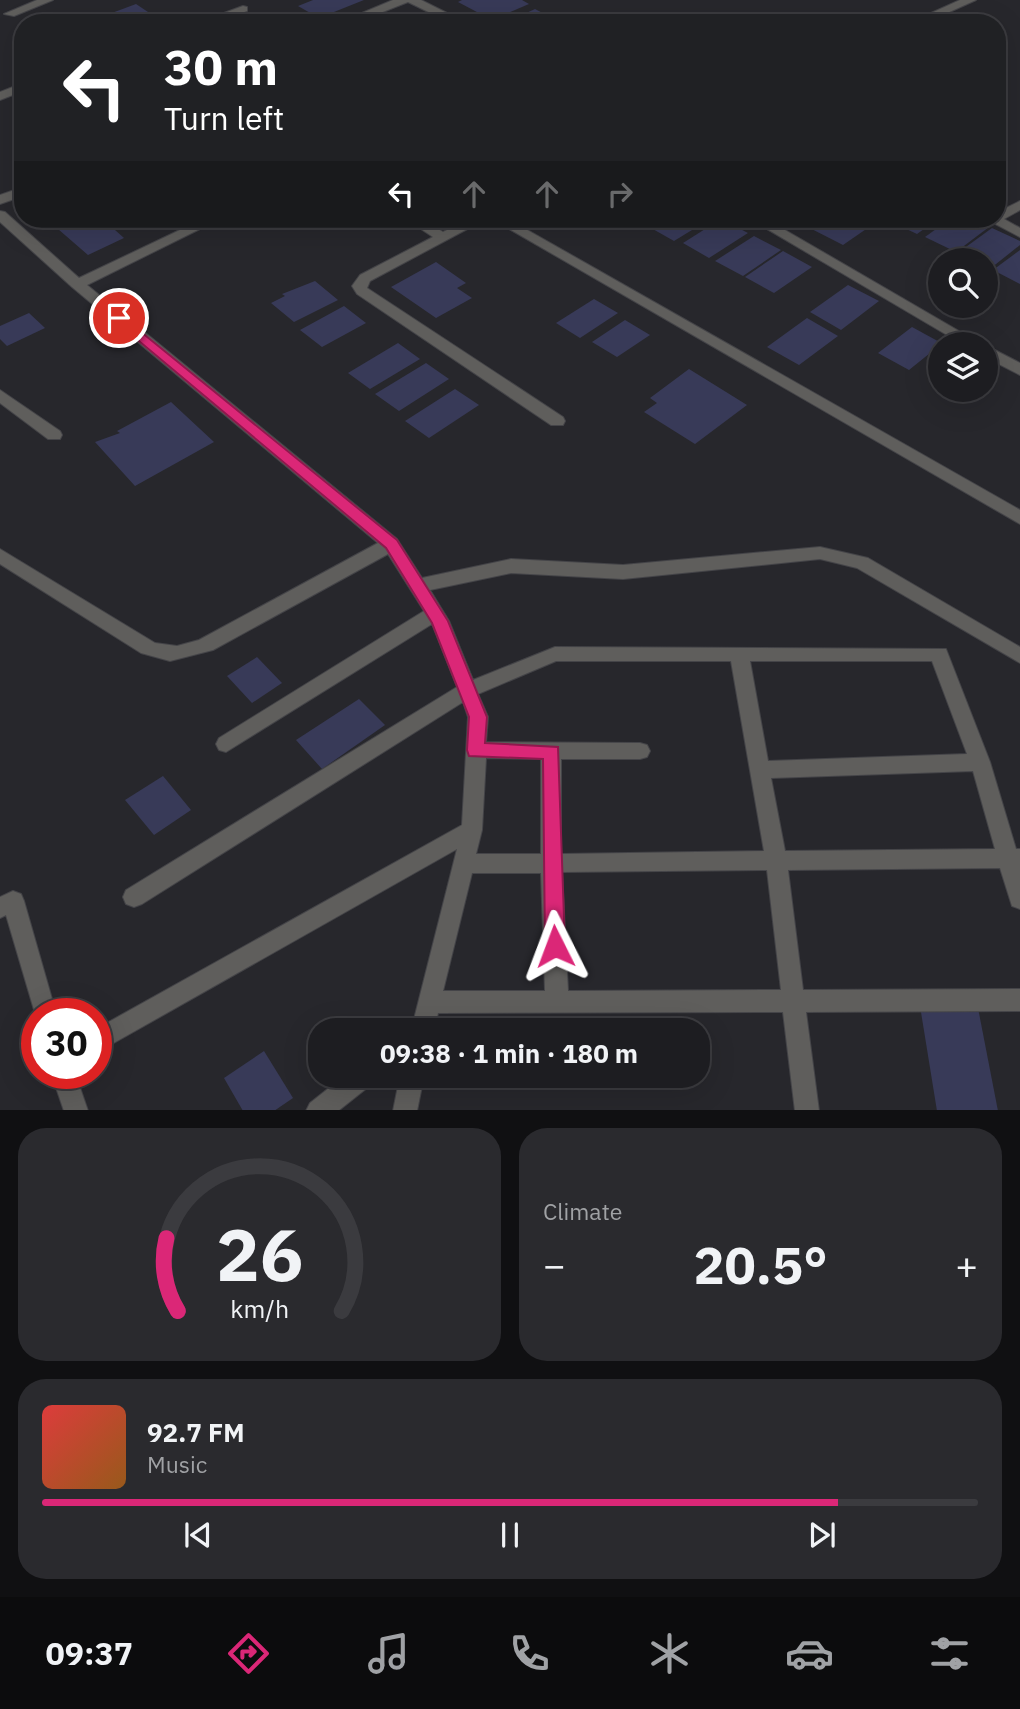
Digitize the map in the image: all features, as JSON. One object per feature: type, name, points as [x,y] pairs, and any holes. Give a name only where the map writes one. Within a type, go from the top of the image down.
[{"type":"street","points":[[5,10],[47,0]]},
{"type":"street","points":[[367,14],[403,0]]},
{"type":"street","points":[[412,0],[442,14]]},
{"type":"street","points":[[937,14],[970,0]]},
{"type":"street","points":[[229,14],[243,9]]},
{"type":"street","points":[[0,215],[14,228]]},
{"type":"street","points":[[15,228],[77,284],[391,544],[435,613],[478,717],[472,830],[426,1018]]},
{"type":"street","points":[[77,284],[195,228]]},
{"type":"street","points":[[428,228],[442,237]]},
{"type":"street","points":[[460,228],[365,278],[359,286],[362,291],[556,421]]},
{"type":"street","points":[[515,228],[1020,518]]},
{"type":"street","points":[[774,228],[954,332]]},
{"type":"street","points":[[998,357],[1020,370]]},
{"type":"street","points":[[0,395],[54,435]]},
{"type":"street","points":[[0,556],[148,648],[162,655],[176,655],[206,645],[391,544]]},
{"type":"street","points":[[417,586],[511,566],[623,572],[820,553],[862,563],[1020,656]]},
{"type":"street","points":[[226,744],[435,613]]},
{"type":"street","points":[[134,897],[467,690],[555,654],[939,654],[1014,858],[1020,899]]},
{"type":"street","points":[[739,654],[776,861],[807,1110]]},
{"type":"street","points":[[476,750],[640,751]]},
{"type":"street","points":[[551,752],[551,863],[557,1001]]},
{"type":"street","points":[[760,770],[980,762]]},
{"type":"street","points":[[112,1033],[472,830]]},
{"type":"street","points":[[463,864],[1014,858]]},
{"type":"street","points":[[0,908],[13,901],[42,998]]},
{"type":"street","points":[[430,1002],[1020,1000]]},
{"type":"street","points":[[319,1110],[348,1088]]},
{"type":"street","points":[[405,1110],[410,1088]]},
{"type":"street","points":[[68,1089],[76,1110]]},
{"type":"building","points":[[313,0],[364,0],[329,14],[312,14],[298,6]]},
{"type":"building","points":[[522,0],[529,4],[506,14],[481,14],[458,2]]},
{"type":"building","points":[[136,4],[151,14],[109,14]]},
{"type":"building","points":[[535,9],[544,14],[524,14]]},
{"type":"building","points":[[121,228],[115,230],[124,238],[88,255],[58,229]]},
{"type":"building","points":[[651,228],[695,228],[674,241]]},
{"type":"building","points":[[707,228],[738,228],[748,233],[709,258],[683,243]]},
{"type":"building","points":[[810,228],[868,228],[843,245]]},
{"type":"building","points":[[904,228],[925,228],[917,234]]},
{"type":"building","points":[[938,228],[988,228],[961,248],[948,248],[925,237]]},
{"type":"building","points":[[992,228],[1020,241],[1020,245],[998,262],[998,248],[964,248]]},
{"type":"building","points":[[754,236],[781,250],[743,276],[715,261]]},
{"type":"building","points":[[1020,250],[1020,284],[998,273],[998,266]]},
{"type":"building","points":[[783,251],[812,267],[774,293],[745,277]]},
{"type":"building","points":[[436,262],[466,283],[457,288],[472,298],[436,318],[391,287]]},
{"type":"building","points":[[315,281],[338,300],[294,322],[271,303],[285,296],[282,294]]},
{"type":"building","points":[[848,285],[879,301],[841,330],[810,312]]},
{"type":"building","points":[[594,299],[618,313],[580,338],[556,323]]},
{"type":"building","points":[[344,306],[366,323],[322,347],[300,330]]},
{"type":"building","points":[[29,313],[45,328],[7,346],[0,339],[0,326]]},
{"type":"building","points":[[807,318],[838,336],[799,365],[767,347]]},
{"type":"building","points":[[625,320],[650,335],[617,357],[592,342]]},
{"type":"building","points":[[912,327],[928,336],[928,355],[909,370],[878,353]]},
{"type":"building","points":[[398,343],[420,359],[370,389],[348,373]]},
{"type":"building","points":[[426,363],[449,379],[399,411],[375,394]]},
{"type":"building","points":[[689,369],[747,405],[695,444],[644,412],[657,403],[650,398]]},
{"type":"building","points":[[455,389],[479,405],[429,438],[405,421]]},
{"type":"building","points":[[171,402],[214,442],[135,486],[95,442],[120,433],[117,431]]},
{"type":"building","points":[[257,657],[282,683],[252,703],[227,676]]},
{"type":"building","points":[[359,699],[385,725],[322,769],[296,740]]},
{"type":"building","points":[[163,776],[191,810],[154,835],[125,800]]},
{"type":"building","points":[[920,1006],[978,1008],[998,1110],[937,1110]]},
{"type":"building","points":[[264,1051],[293,1098],[275,1110],[242,1110],[224,1078]]},
{"type":"route","points":[[119,318],[391,544],[440,621],[478,717],[476,750],[551,752],[551,863],[555,946]]}]
